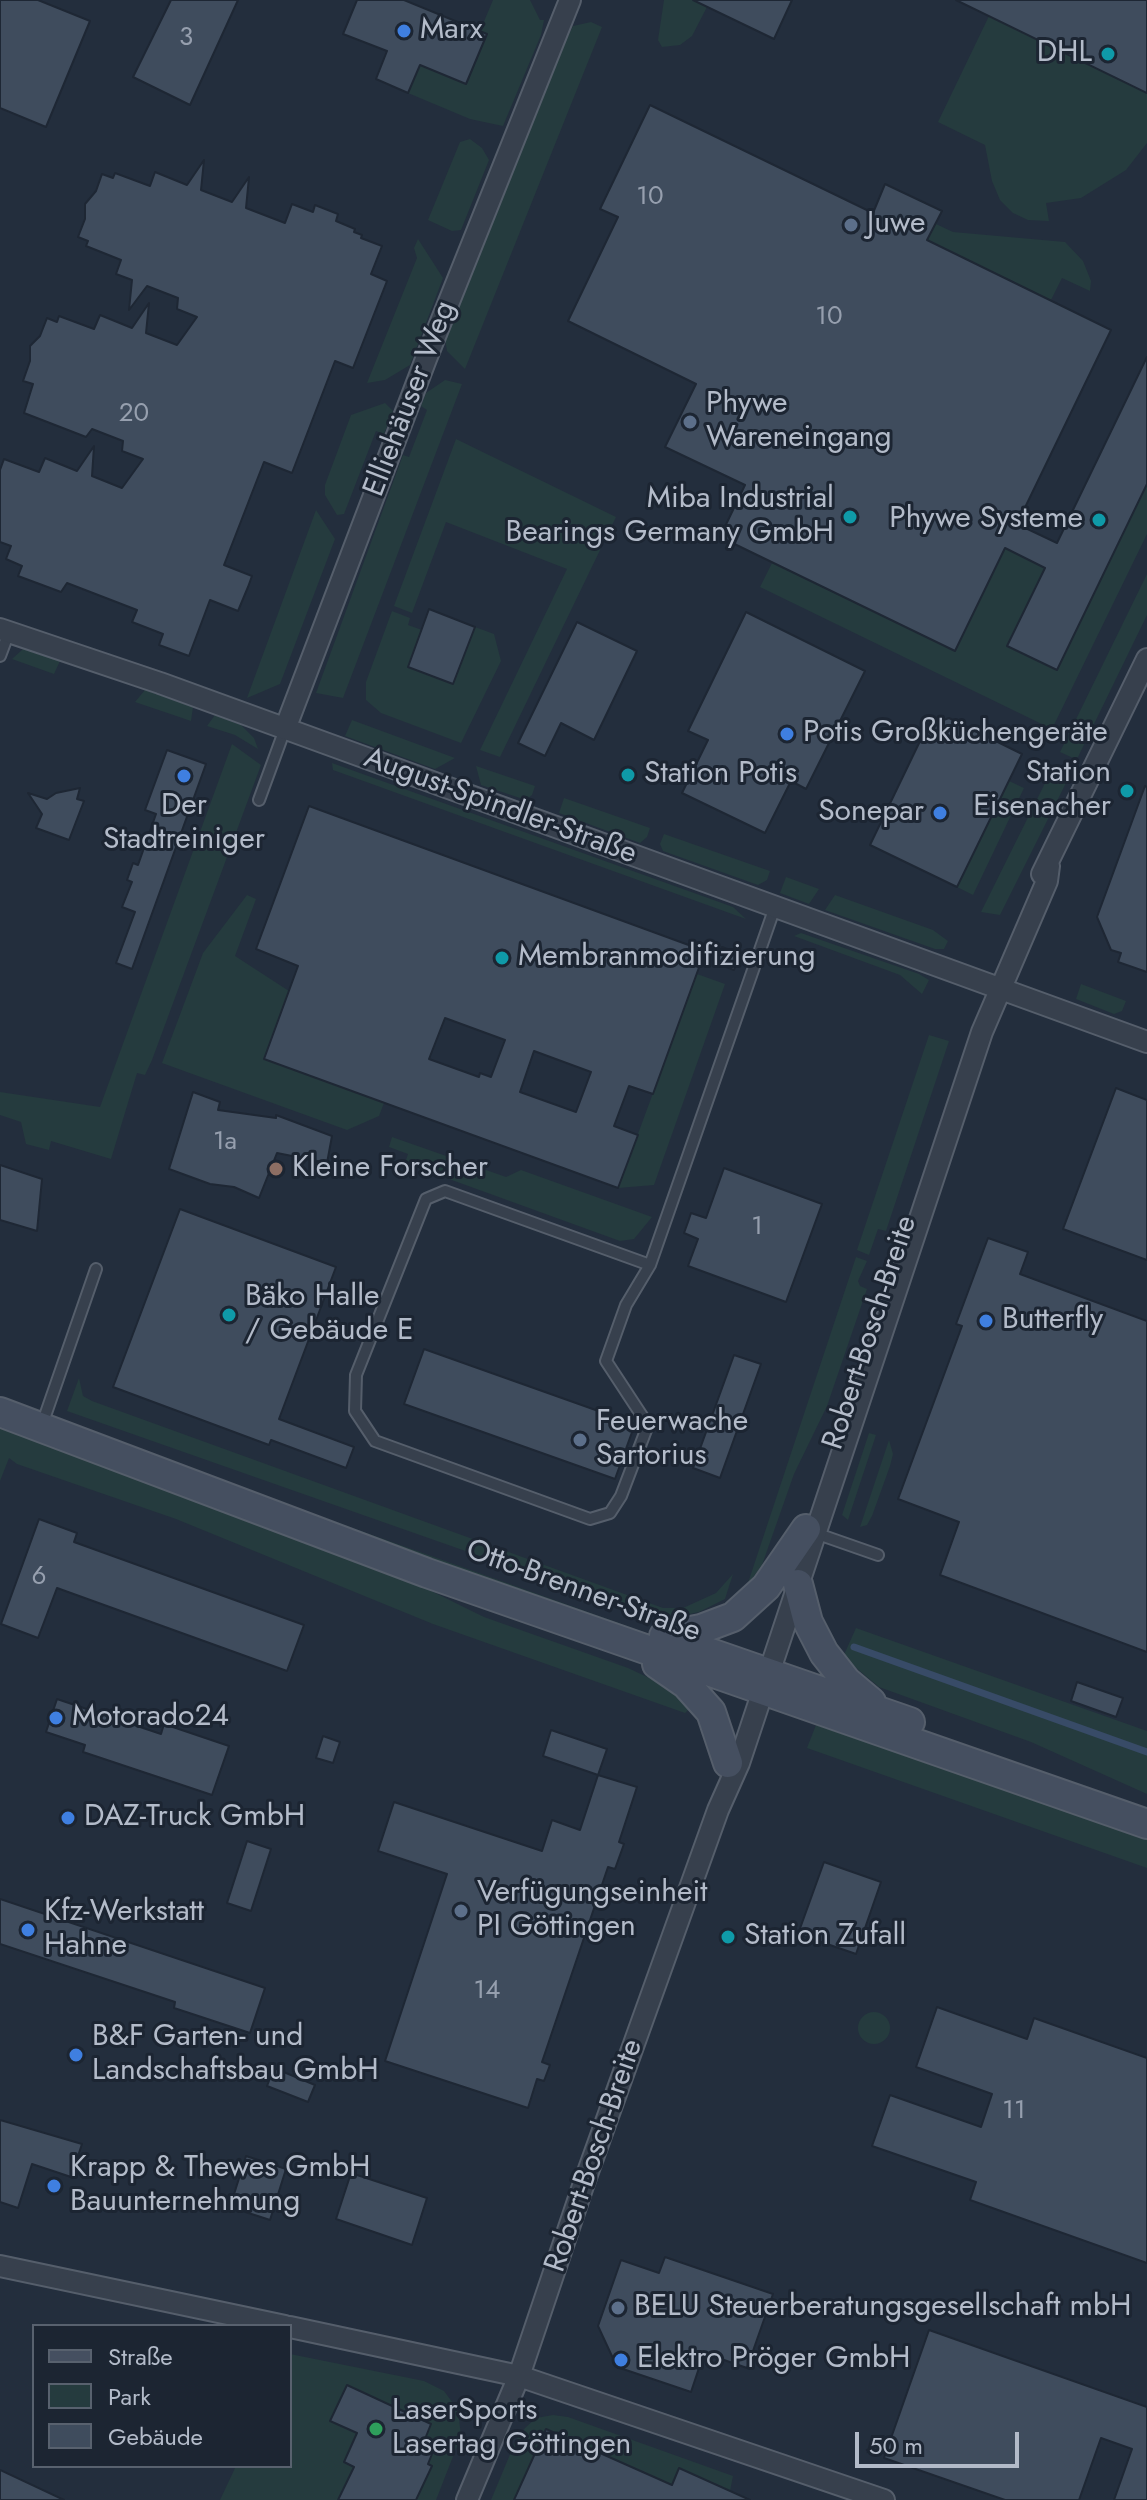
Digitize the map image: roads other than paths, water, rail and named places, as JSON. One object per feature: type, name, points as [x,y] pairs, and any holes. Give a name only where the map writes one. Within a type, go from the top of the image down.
[{"type":"main road","name":"Otto-Brenner-Straße","points":[[0,1400],[663,1637],[761,1681],[1147,1824]]},
{"type":"main road","name":"Otto-Brenner-Straße","points":[[0,1412],[627,1643],[884,1713],[1147,1810]]},
{"type":"main road","points":[[663,1637],[701,1629],[733,1617],[766,1587],[811,1531]]},
{"type":"main road","points":[[798,1584],[808,1622],[824,1653],[846,1681],[884,1713]]},
{"type":"main road","points":[[627,1643],[700,1698],[711,1712],[728,1763]]},
{"type":"street","name":"Elliehäuser Weg","points":[[285,729],[426,359],[570,0]]},
{"type":"street","name":"August-Spindler-Straße","points":[[4,630],[1147,1042]]},
{"type":"street","name":"Robert-Bosch-Breite","points":[[467,2500],[519,2376],[584,2183],[718,1810],[739,1763],[761,1681],[995,985],[1047,881],[1049,866],[1147,659]]},
{"type":"street","name":"Robert-Bosch-Breite","points":[[718,1810],[728,1763],[798,1584],[811,1531]]},
{"type":"street","points":[[0,2266],[278,2324]]},
{"type":"street","points":[[292,2327],[519,2376],[884,2500]]},
{"type":"lane","points":[[0,656],[4,630]]},
{"type":"lane","name":"Elliehäuser Weg","points":[[259,800],[285,729]]},
{"type":"lane","points":[[650,1265],[445,1191],[426,1199],[356,1375],[355,1411],[375,1441],[590,1519],[606,1517],[621,1496],[648,1425],[606,1361],[626,1305],[650,1265],[775,907]]},
{"type":"lane","points":[[45,1416],[96,1269]]},
{"type":"lane","points":[[811,1531],[878,1555]]},
{"type":"waterway","points":[[854,1647],[1147,1752]]},
{"type":"place","name":"Marx","points":[[404,31]]},
{"type":"place","name":"DHL","points":[[1108,54]]},
{"type":"place","name":"Juwe","points":[[851,225]]},
{"type":"place","name":"Phywe Wareneingang","points":[[690,422]]},
{"type":"place","name":"Miba Industrial Bearings Germany GmbH","points":[[850,517]]},
{"type":"place","name":"Phywe Systeme","points":[[1099,520]]},
{"type":"place","name":"Potis Großküchengeräte","points":[[787,734]]},
{"type":"place","name":"Station Potis","points":[[628,775]]},
{"type":"place","name":"Der Stadtreiniger","points":[[184,776]]},
{"type":"place","name":"Station Eisenacher","points":[[1127,791]]},
{"type":"place","name":"Sonepar","points":[[940,813]]},
{"type":"place","name":"Membranmodifizierung","points":[[502,958]]},
{"type":"place","name":"Kleine Forscher","points":[[276,1169]]},
{"type":"place","name":"Bäko Halle / Gebäude E","points":[[229,1315]]},
{"type":"place","name":"Butterfly","points":[[986,1321]]},
{"type":"place","name":"Feuerwache Sartorius","points":[[580,1440]]},
{"type":"place","name":"Motorado24","points":[[56,1718]]},
{"type":"place","name":"DAZ-Truck GmbH","points":[[68,1818]]},
{"type":"place","name":"Verfügungseinheit PI Göttingen","points":[[461,1911]]},
{"type":"place","name":"Kfz-Werkstatt Hahne","points":[[28,1930]]},
{"type":"place","name":"Station Zufall","points":[[728,1937]]},
{"type":"place","name":"B&F Garten- und Landschaftsbau GmbH","points":[[76,2055]]},
{"type":"place","name":"Krapp & Thewes GmbH Bauunternehmung","points":[[54,2186]]},
{"type":"place","name":"BELU Steuerberatungsgesellschaft mbH","points":[[618,2308]]},
{"type":"place","name":"Elektro Pröger GmbH","points":[[621,2360]]},
{"type":"place","name":"LaserSports Lasertag Göttingen","points":[[376,2429]]}]
